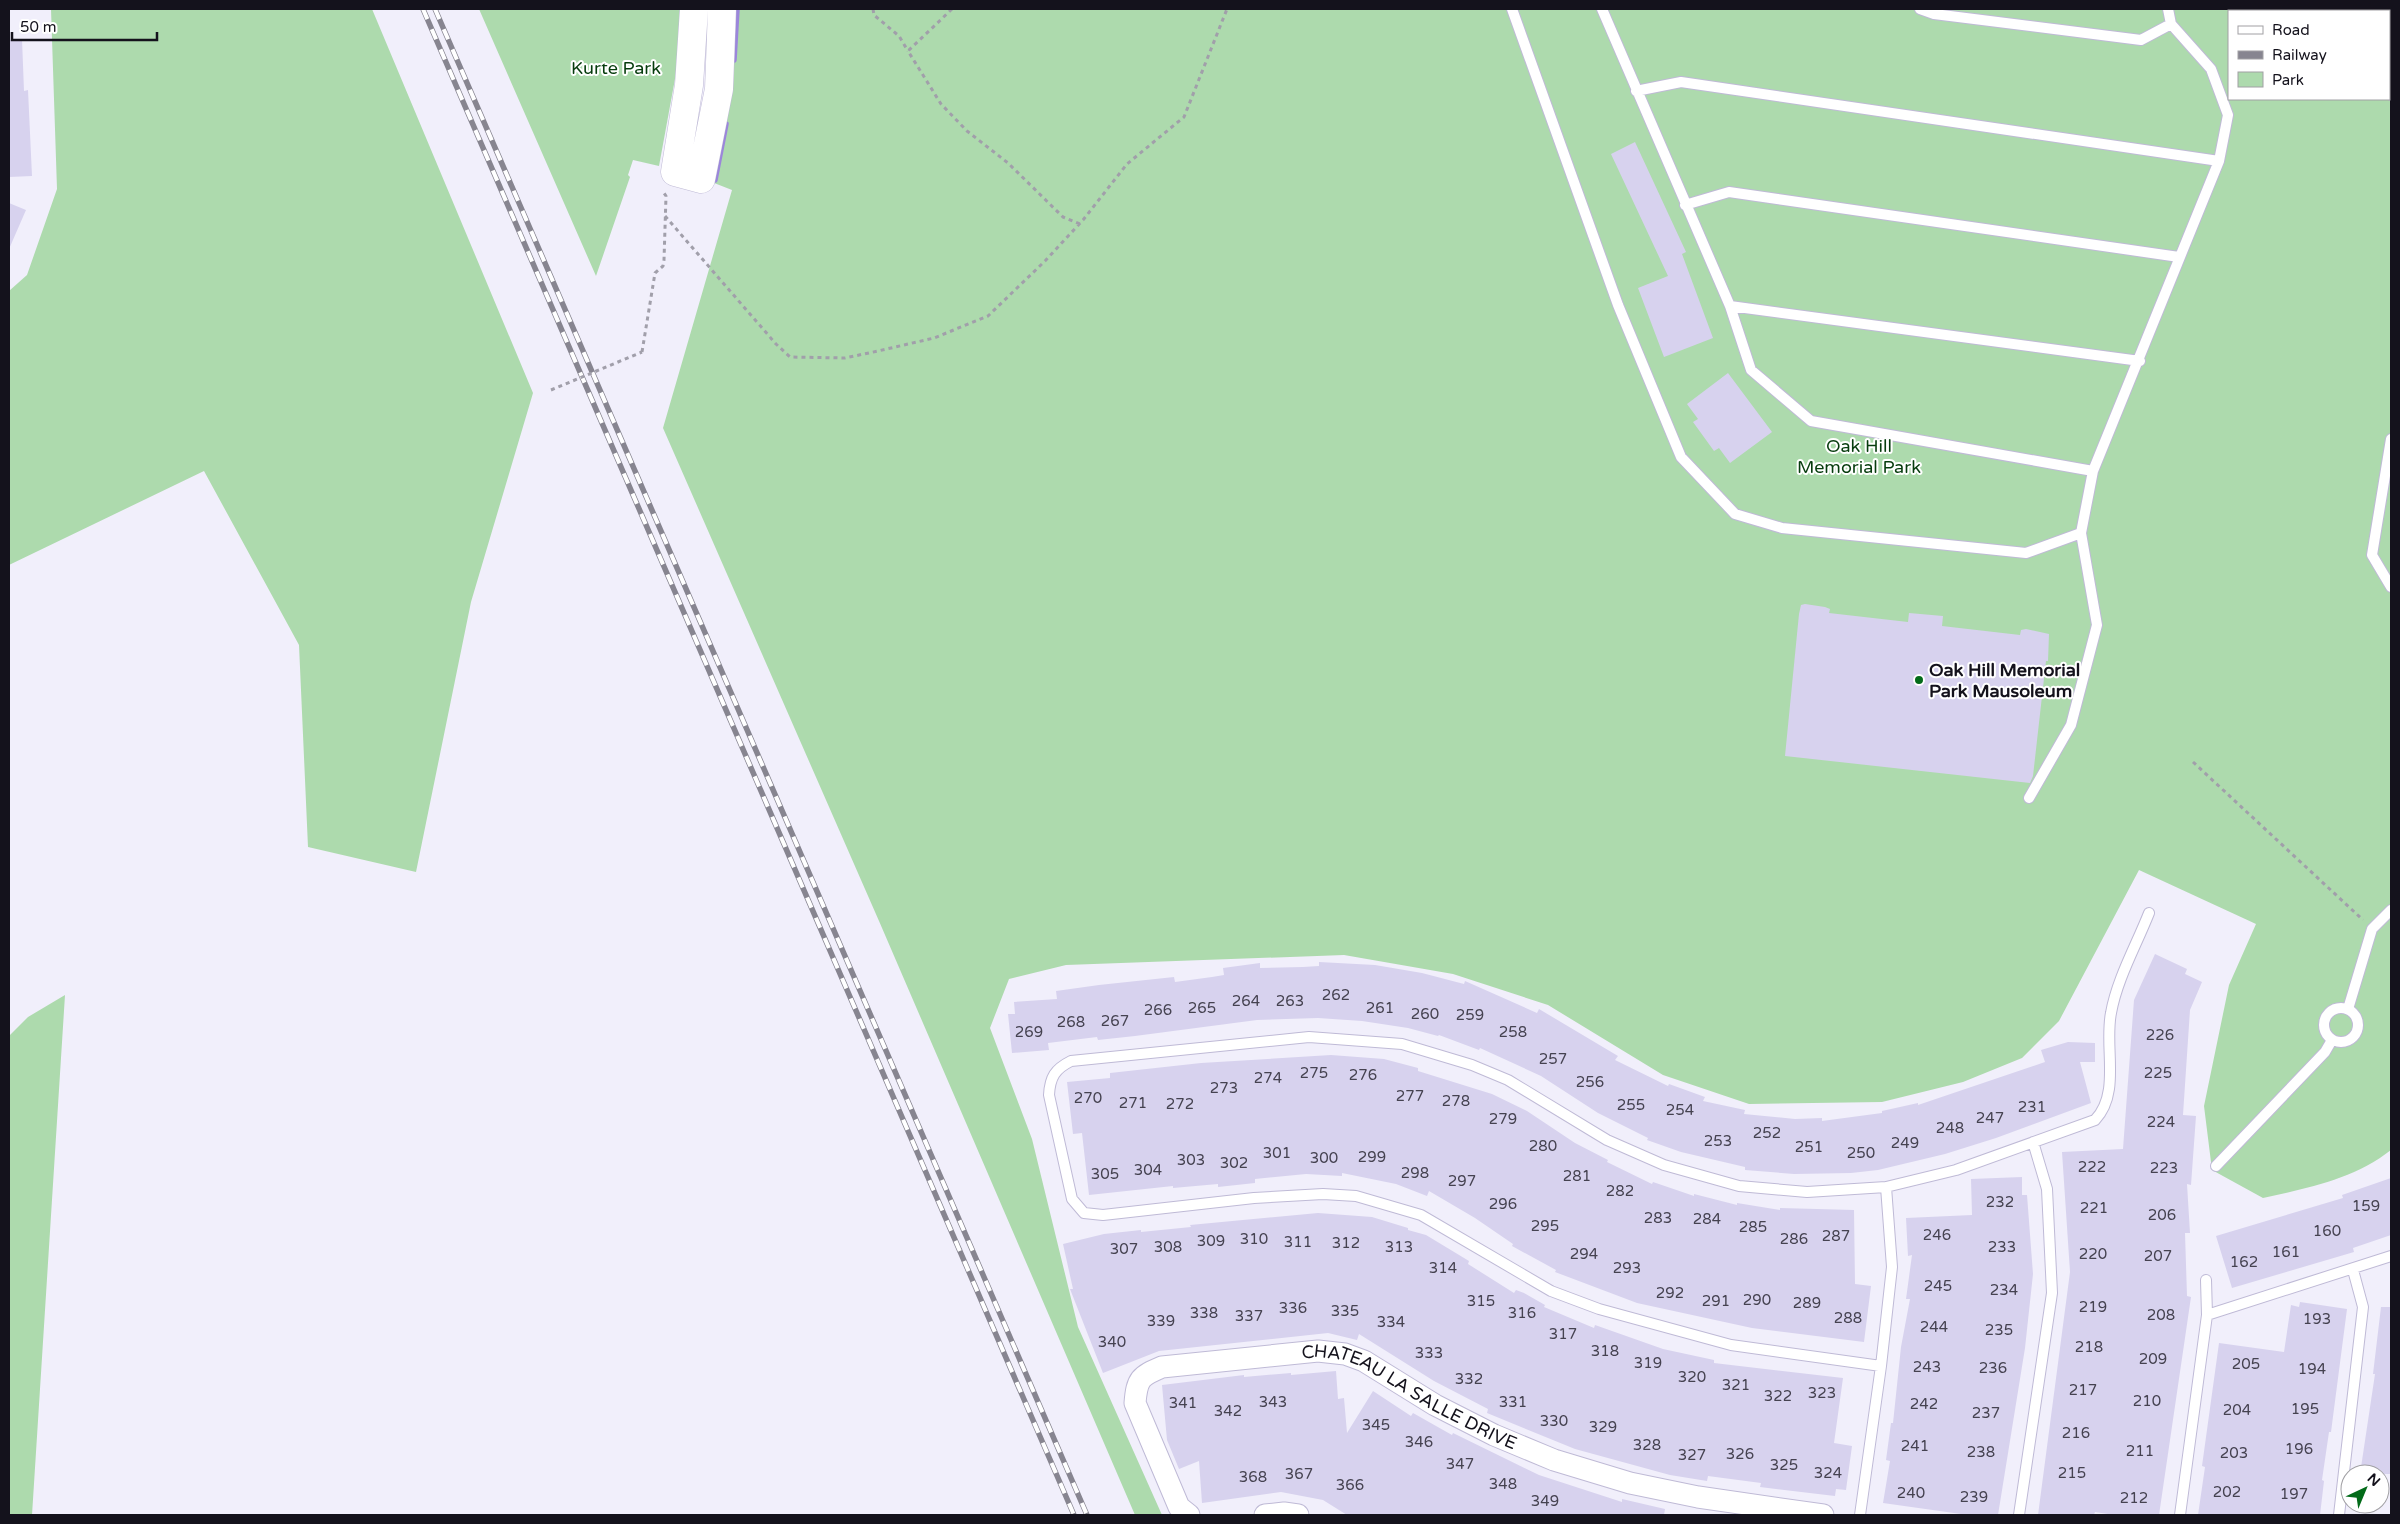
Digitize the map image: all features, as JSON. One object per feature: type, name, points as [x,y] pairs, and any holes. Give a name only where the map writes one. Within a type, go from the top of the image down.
[{"type":"street","points":[[694,9],[689,85],[675,172],[701,180],[719,89],[722,9]]},
{"type":"street","name":"CHATEAU LA SALLE DRIVE","points":[[1188,1515],[1180,1507],[1135,1403],[1136,1384],[1146,1373],[1162,1366],[1318,1351],[1345,1354],[1364,1361],[1435,1405],[1494,1435],[1554,1460],[1630,1483],[1698,1497],[1824,1515]]},
{"type":"street","points":[[1265,1515],[1284,1513],[1298,1515]]},
{"type":"lane","points":[[1512,9],[1618,305],[1681,457],[1734,514],[1782,528],[2026,553],[2080,533]]},
{"type":"lane","points":[[1602,9],[1730,306],[1750,370],[1811,421],[2093,470]]},
{"type":"lane","points":[[1920,9],[1934,14],[2141,40],[2170,24]]},
{"type":"lane","points":[[2029,798],[2071,725],[2097,624],[2080,533],[2093,470],[2140,361],[2179,257],[2219,161],[2228,115],[2212,69],[2170,24],[2168,9]]},
{"type":"lane","points":[[1636,91],[1681,82],[2219,161]]},
{"type":"lane","points":[[1685,205],[1729,192],[2179,257]]},
{"type":"lane","points":[[1730,306],[2140,361]]},
{"type":"lane","points":[[2391,439],[2372,555],[2391,587]]},
{"type":"lane","points":[[2348,1009],[2372,929],[2391,910]]},
{"type":"lane","points":[[1882,1366],[1731,1345],[1599,1309],[1551,1291],[1421,1215],[1356,1196],[1322,1194],[1263,1198],[1103,1215],[1084,1213],[1072,1199],[1048,1095],[1050,1080],[1058,1068],[1071,1060],[1309,1037],[1402,1044],[1472,1066],[1508,1080],[1607,1140],[1664,1165],[1739,1186],[1807,1192],[1886,1187],[1956,1170],[2095,1120],[2102,1113],[2108,1099],[2110,1015],[2117,989],[2149,913]]},
{"type":"lane","points":[[2338,1008],[2348,1009],[2355,1015],[2359,1024],[2357,1033],[2351,1040],[2342,1043],[2332,1040],[2326,1033],[2324,1022],[2329,1013],[2338,1008]]},
{"type":"lane","points":[[2216,1166],[2325,1052],[2332,1040]]},
{"type":"lane","points":[[2019,1515],[2052,1293],[2047,1190],[2033,1142]]},
{"type":"lane","points":[[1860,1515],[1882,1366],[1892,1267],[1886,1187]]},
{"type":"lane","points":[[2207,1316],[2391,1256]]},
{"type":"lane","points":[[2339,1515],[2363,1307],[2352,1270]]},
{"type":"lane","points":[[2180,1515],[2207,1316],[2206,1280]]},
{"type":"path","points":[[873,9],[874,15],[899,36],[941,104],[967,132],[1008,163],[1063,217],[1080,224]]},
{"type":"path","points":[[908,51],[952,9]]},
{"type":"path","points":[[665,216],[776,344],[790,357],[845,358],[934,338],[988,316],[1046,261],[1080,224],[1127,164],[1184,117],[1227,9]]},
{"type":"path","points":[[551,390],[642,352],[655,273],[663,266],[664,260],[666,196],[661,189]]},
{"type":"path","points":[[2193,762],[2372,929]]},
{"type":"green space","points":[[51,9],[372,9],[533,393],[471,602],[416,872],[308,847],[299,645],[204,471],[9,565],[9,291],[27,275],[57,189]]},
{"type":"green space","name":"Kurte Park","points":[[479,9],[681,9],[677,68],[659,166],[633,160],[628,175],[630,177],[596,276]]},
{"type":"green space","name":"Oak Hill Memorial Park","points":[[731,9],[2391,9],[2391,1150],[2362,1168],[2330,1181],[2263,1198],[2212,1170],[2204,1106],[2229,985],[2256,924],[2139,870],[2059,1021],[2022,1058],[1963,1082],[1882,1102],[1749,1104],[1663,1075],[1548,1005],[1453,974],[1344,955],[1066,965],[1009,979],[990,1028],[1032,1139],[1078,1327],[1162,1515],[1135,1515],[879,921],[663,428],[732,190],[709,181]]},
{"type":"green space","points":[[65,995],[32,1515],[9,1515],[9,1036],[28,1017]]},
{"type":"building","points":[[22,39],[24,91],[28,90],[32,176],[9,177],[9,40]]},
{"type":"building","points":[[1635,142],[1686,252],[1682,254],[1713,338],[1664,357],[1638,288],[1668,276],[1611,154]]},
{"type":"building","points":[[9,203],[26,210],[9,249]]},
{"type":"building","points":[[1728,373],[1772,432],[1730,463],[1719,448],[1714,451],[1693,422],[1698,419],[1687,404]]},
{"type":"building","name":"Oak Hill Memorial Park Mausoleum","points":[[1801,605],[1825,607],[1830,609],[1829,613],[1908,622],[1909,613],[1943,616],[1942,626],[2020,635],[2021,630],[2026,629],[2049,634],[2048,661],[2046,661],[2033,776],[2030,783],[1785,756],[1799,614]]},
{"type":"building","points":[[2155,954],[2187,969],[2185,974],[2202,982],[2190,1010],[2183,1115],[2196,1116],[2191,1185],[2187,1184],[2190,1233],[2185,1233],[2187,1296],[2191,1297],[2159,1515],[2114,1515],[2095,1512],[2094,1515],[2038,1515],[2070,1272],[2062,1152],[2123,1149],[2134,1000]]},
{"type":"building","points":[[1319,962],[1375,965],[1422,973],[1464,984],[1465,981],[1537,1013],[1539,1009],[1618,1056],[1615,1060],[1668,1086],[1669,1084],[1705,1097],[1703,1101],[1745,1110],[1744,1114],[1795,1119],[1822,1118],[1822,1121],[1882,1113],[1882,1111],[1918,1103],[1918,1105],[2045,1062],[2041,1050],[2068,1042],[2095,1043],[2095,1062],[2080,1062],[2091,1103],[1996,1138],[1945,1154],[1878,1170],[1851,1173],[1794,1174],[1745,1170],[1745,1167],[1681,1152],[1647,1140],[1648,1138],[1598,1113],[1541,1076],[1480,1048],[1479,1050],[1439,1035],[1408,1028],[1362,1021],[1318,1018],[1257,1020],[1135,1036],[1098,1040],[1097,1037],[1048,1043],[1049,1050],[1012,1053],[1008,1014],[1015,1014],[1014,1002],[1057,999],[1056,991],[1099,985],[1174,977],[1175,982],[1212,977],[1224,975],[1223,968],[1260,963],[1260,968],[1319,966]]},
{"type":"building","points":[[1331,1055],[1384,1059],[1418,1068],[1418,1071],[1492,1094],[1527,1111],[1575,1143],[1608,1160],[1607,1162],[1652,1184],[1653,1182],[1694,1196],[1694,1194],[1737,1205],[1737,1203],[1780,1210],[1780,1208],[1854,1210],[1855,1284],[1871,1286],[1864,1342],[1752,1328],[1637,1303],[1555,1272],[1556,1270],[1512,1246],[1513,1244],[1475,1218],[1429,1191],[1427,1196],[1396,1184],[1342,1173],[1342,1176],[1306,1174],[1255,1179],[1255,1183],[1218,1187],[1218,1184],[1173,1188],[1173,1186],[1089,1195],[1082,1133],[1073,1134],[1067,1082],[1110,1078],[1110,1073],[1201,1063]]},
{"type":"building","points":[[2022,1177],[2022,1195],[2027,1195],[2033,1274],[2025,1348],[1998,1515],[1968,1515],[1883,1503],[1890,1461],[1886,1460],[1891,1423],[1893,1423],[1901,1347],[1910,1299],[1906,1299],[1912,1255],[1908,1256],[1906,1218],[1972,1215],[1971,1179]]},
{"type":"building","points":[[2391,1178],[2391,1235],[2353,1248],[2354,1252],[2232,1288],[2216,1236],[2343,1198],[2342,1195]]},
{"type":"building","points":[[1318,1213],[1372,1217],[1426,1235],[1469,1261],[1468,1264],[1514,1293],[1516,1290],[1524,1293],[1545,1305],[1544,1307],[1594,1328],[1595,1325],[1663,1349],[1714,1360],[1714,1363],[1843,1378],[1834,1443],[1852,1446],[1846,1490],[1836,1489],[1835,1496],[1760,1487],[1761,1483],[1708,1476],[1707,1481],[1670,1475],[1575,1449],[1487,1413],[1488,1409],[1434,1381],[1359,1334],[1357,1340],[1328,1333],[1159,1351],[1103,1373],[1070,1289],[1073,1289],[1063,1244],[1104,1234],[1141,1230],[1141,1232],[1191,1227],[1190,1225]]},
{"type":"building","points":[[2300,1302],[2347,1309],[2331,1432],[2329,1432],[2322,1480],[2324,1481],[2320,1515],[2198,1515],[2205,1467],[2202,1466],[2219,1343],[2284,1352],[2291,1305],[2299,1307]]},
{"type":"building","points":[[2381,1307],[2391,1307],[2391,1474],[2390,1464],[2362,1464],[2375,1374],[2373,1374]]},
{"type":"building","points":[[1336,1371],[1338,1399],[1344,1398],[1347,1433],[1373,1391],[1411,1416],[1413,1413],[1452,1435],[1453,1433],[1539,1475],[1622,1502],[1622,1499],[1665,1509],[1664,1515],[1347,1515],[1323,1500],[1281,1492],[1202,1503],[1199,1461],[1179,1469],[1167,1440],[1162,1385],[1244,1375],[1244,1377],[1291,1373],[1291,1375]]},
{"type":"waterway","points":[[734,60],[737,9]]},
{"type":"waterway","points":[[715,180],[726,124]]},
{"type":"railway","points":[[423,9],[1074,1515]]},
{"type":"railway","points":[[435,9],[1087,1515]]},
{"type":"place","name":"Oak Hill Memorial Park Mausoleum","points":[[1919,680]]}]
